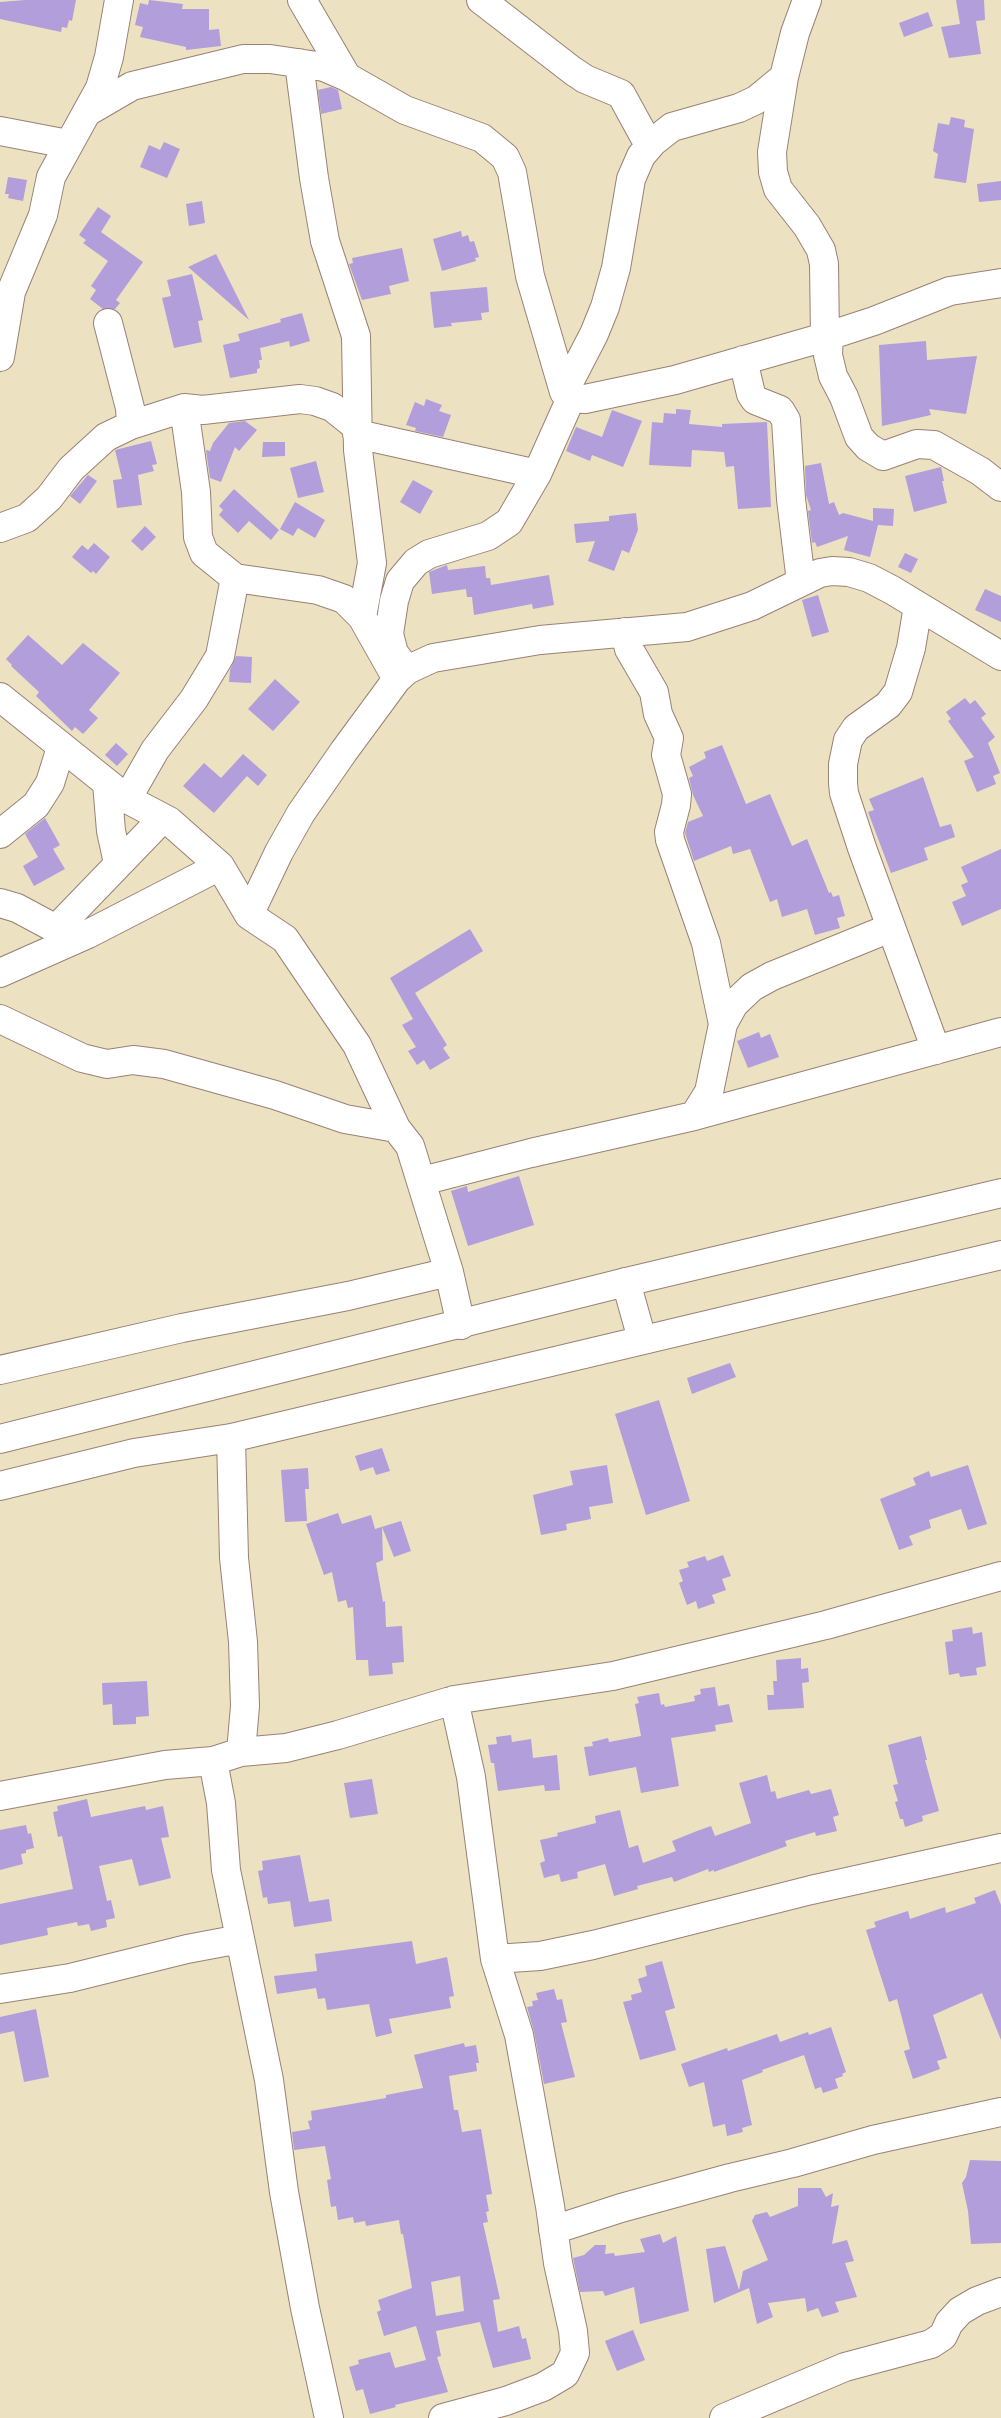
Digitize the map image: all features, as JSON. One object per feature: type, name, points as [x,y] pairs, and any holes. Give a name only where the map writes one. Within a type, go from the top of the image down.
[{"type":"main road","points":[[0,357],[11,292],[43,215],[51,177],[100,88],[109,57],[119,0]]},
{"type":"main road","points":[[302,0],[347,77]]},
{"type":"main road","points":[[481,0],[573,72],[621,94],[644,136]]},
{"type":"main road","points":[[807,0],[795,33],[784,77],[772,152],[773,172],[778,189],[807,226],[821,250],[824,264],[828,355],[832,376],[844,397],[859,437],[868,447],[883,456],[916,444],[934,445],[980,471],[1001,487]]},
{"type":"main road","points":[[89,111],[132,86],[208,66],[243,60],[270,59],[324,67],[347,77],[405,110],[482,138],[505,157],[512,172],[530,276],[568,395]]},
{"type":"main road","points":[[299,63],[314,178],[325,241],[356,336],[358,358],[357,431],[372,563],[362,616]]},
{"type":"main road","points":[[402,674],[389,634],[394,601],[400,581],[416,562],[429,554],[488,536],[501,529],[509,522],[522,503],[537,474],[605,307],[616,268],[631,178],[640,156],[653,142],[672,127],[739,108],[756,100],[784,77]]},
{"type":"main road","points":[[0,131],[68,144]]},
{"type":"main road","points":[[568,395],[585,399],[675,380],[874,321],[950,291],[1001,283]]},
{"type":"main road","points":[[108,323],[130,408],[131,425]]},
{"type":"main road","points":[[743,360],[755,400],[780,410],[786,420],[793,525],[801,582]]},
{"type":"main road","points":[[0,528],[27,518],[49,498],[71,469],[106,438],[131,425],[184,408],[204,410],[300,399],[315,401],[346,416],[357,431],[537,474]]},
{"type":"main road","points":[[184,408],[196,492],[198,537],[204,553],[235,578],[329,593],[344,599],[362,616],[402,674]]},
{"type":"main road","points":[[249,915],[279,852],[301,813],[402,674],[433,658],[540,640],[672,629],[708,621],[752,606],[826,572],[849,572],[869,578],[1001,656]]},
{"type":"main road","points":[[118,864],[111,831],[117,791],[155,750],[194,699],[220,656],[235,578]]},
{"type":"main road","points":[[918,606],[911,648],[898,692],[888,705],[856,728],[845,748],[843,764],[844,793],[890,928],[936,1050]]},
{"type":"main road","points":[[625,632],[631,654],[654,692],[658,714],[669,738],[666,755],[677,794],[669,832],[670,840],[706,943],[723,1024]]},
{"type":"main road","points":[[0,697],[117,791],[163,818],[220,866],[249,915],[285,939],[357,1045],[396,1128],[410,1146],[449,1272],[461,1325]]},
{"type":"main road","points":[[0,834],[36,805],[50,783],[59,754]]},
{"type":"main road","points":[[66,934],[118,864],[163,818]]},
{"type":"main road","points":[[0,973],[66,934],[220,866]]},
{"type":"main road","points":[[0,903],[17,908],[66,934]]},
{"type":"main road","points":[[694,1116],[709,1092],[723,1024],[734,1004],[752,987],[780,973],[890,928]]},
{"type":"main road","points":[[0,1019],[82,1058],[107,1064],[133,1060],[164,1064],[275,1095],[346,1119],[396,1128]]},
{"type":"main road","points":[[422,1181],[531,1153],[694,1116],[1001,1032]]},
{"type":"main road","points":[[0,1439],[461,1325],[626,1282],[1001,1193]]},
{"type":"main road","points":[[0,1486],[134,1453],[231,1438],[1001,1255]]},
{"type":"main road","points":[[0,1370],[182,1328],[348,1296],[449,1272]]},
{"type":"main road","points":[[626,1282],[642,1339]]},
{"type":"main road","points":[[231,1438],[234,1558],[244,1642],[245,1706],[241,1752]]},
{"type":"main road","points":[[0,1796],[165,1765],[213,1761],[241,1752],[286,1748],[338,1735],[454,1700],[613,1676],[826,1625],[1001,1576]]},
{"type":"main road","points":[[443,2418],[506,2401],[543,2387],[565,2374],[575,2353],[573,2331],[558,2263],[518,2035],[495,1958],[471,1777],[454,1700]]},
{"type":"main road","points":[[213,1761],[221,1803],[226,1870],[269,2080],[284,2192],[305,2308],[329,2418]]},
{"type":"main road","points":[[495,1958],[540,1956],[593,1945],[811,1890],[1001,1848]]},
{"type":"main road","points":[[0,1989],[70,1978],[187,1949],[240,1939]]},
{"type":"main road","points":[[553,2230],[639,2203],[873,2140],[1001,2112]]},
{"type":"main road","points":[[724,2418],[845,2368],[931,2344],[943,2336],[949,2323],[960,2311],[977,2301],[1001,2292]]},
{"type":"building","points":[[76,0],[72,21],[69,20],[67,28],[62,27],[61,32],[0,19],[0,2]]},
{"type":"building","points":[[149,0],[183,4],[182,9],[209,9],[209,30],[219,29],[221,46],[186,50],[186,47],[140,37],[143,27],[135,25],[140,3],[148,5]]},
{"type":"building","points":[[956,0],[984,0],[985,20],[976,21],[981,54],[949,58],[941,27],[960,24]]},
{"type":"building","points":[[928,12],[933,26],[904,37],[899,23]]},
{"type":"building","points":[[331,87],[338,90],[342,109],[321,114],[318,90]]},
{"type":"building","points":[[951,117],[965,120],[964,127],[974,129],[966,183],[934,178],[938,154],[933,151],[938,123],[949,125]]},
{"type":"building","points":[[164,142],[180,149],[167,178],[140,167],[149,145],[160,150]]},
{"type":"building","points":[[8,177],[27,180],[23,201],[8,198],[9,194],[5,194]]},
{"type":"building","points":[[1001,181],[1001,200],[979,202],[977,184]]},
{"type":"building","points":[[202,201],[205,223],[189,226],[186,204]]},
{"type":"building","points":[[98,207],[111,216],[101,232],[143,262],[116,300],[120,303],[115,309],[103,309],[90,299],[96,290],[91,286],[108,261],[83,243],[86,240],[79,235]]},
{"type":"building","points":[[461,231],[462,237],[468,235],[470,242],[474,241],[479,257],[475,258],[476,261],[442,271],[433,239]]},
{"type":"building","points":[[402,248],[409,281],[389,286],[391,294],[362,300],[349,264],[353,263],[352,258]]},
{"type":"building","points":[[216,254],[249,320],[188,267]]},
{"type":"building","points":[[192,274],[203,320],[198,321],[202,342],[174,348],[162,298],[171,296],[167,280]]},
{"type":"building","points":[[487,287],[489,312],[481,313],[482,320],[451,323],[452,326],[434,328],[430,292]]},
{"type":"building","points":[[302,313],[310,341],[290,347],[289,341],[260,348],[262,360],[259,360],[260,368],[257,369],[257,373],[230,378],[223,345],[240,341],[238,334],[281,322],[280,319]]},
{"type":"building","points":[[926,341],[927,360],[977,356],[966,414],[929,409],[931,415],[882,426],[879,345]]},
{"type":"building","points":[[426,399],[442,405],[439,411],[451,415],[443,437],[415,431],[416,428],[406,425],[415,402],[424,406]]},
{"type":"building","points":[[676,409],[691,410],[689,424],[722,427],[722,424],[767,422],[771,507],[738,509],[734,466],[726,467],[724,452],[692,450],[691,467],[649,465],[652,422],[663,423],[664,413],[676,414]]},
{"type":"building","points":[[612,410],[642,421],[623,467],[592,455],[590,461],[566,451],[576,427],[602,437]]},
{"type":"building","points":[[245,421],[257,430],[239,451],[235,447],[221,482],[210,478],[206,450],[210,451],[213,443],[229,423]]},
{"type":"building","points":[[151,441],[157,464],[152,465],[154,471],[138,475],[142,505],[117,508],[113,480],[122,479],[115,450]]},
{"type":"building","points":[[263,442],[285,442],[285,456],[262,457]]},
{"type":"building","points":[[316,461],[324,492],[298,498],[290,468]]},
{"type":"building","points":[[821,463],[829,504],[834,502],[839,515],[843,513],[873,521],[873,508],[894,509],[893,526],[878,525],[870,557],[844,550],[848,536],[817,547],[815,542],[812,543],[808,511],[811,510],[806,495],[805,466]]},
{"type":"building","points":[[941,467],[947,503],[914,512],[905,476]]},
{"type":"building","points":[[88,475],[97,481],[80,504],[70,496]]},
{"type":"building","points":[[413,480],[433,491],[420,514],[400,502]]},
{"type":"building","points":[[234,489],[279,530],[271,540],[249,521],[238,533],[219,515],[223,510],[219,506]]},
{"type":"building","points":[[295,502],[325,520],[315,538],[298,528],[293,536],[280,529]]},
{"type":"building","points":[[636,513],[638,530],[629,553],[622,550],[614,571],[588,561],[595,541],[576,543],[574,524],[609,521],[609,516]]},
{"type":"building","points":[[145,526],[156,537],[142,551],[131,541]]},
{"type":"building","points":[[94,543],[110,557],[96,574],[93,571],[91,573],[72,557],[82,545],[88,550]]},
{"type":"building","points":[[905,553],[918,559],[911,573],[898,567]]},
{"type":"building","points":[[447,565],[448,570],[485,566],[486,578],[490,578],[491,585],[549,575],[554,605],[533,609],[532,604],[474,615],[472,597],[467,597],[466,589],[432,594],[429,572]]},
{"type":"building","points":[[985,589],[1001,596],[1001,622],[975,610]]},
{"type":"building","points":[[818,595],[829,632],[812,637],[802,600]]},
{"type":"building","points":[[28,635],[62,665],[83,643],[120,673],[89,710],[98,718],[83,734],[75,727],[72,731],[36,696],[39,692],[6,659]]},
{"type":"building","points":[[236,656],[252,657],[251,683],[229,682],[230,670]]},
{"type":"building","points":[[275,679],[300,702],[273,731],[248,709]]},
{"type":"building","points":[[965,698],[970,704],[975,700],[986,714],[981,718],[995,737],[988,743],[1000,773],[993,776],[996,784],[977,792],[964,761],[974,757],[948,721],[951,719],[946,712]]},
{"type":"building","points":[[116,743],[128,754],[117,766],[105,755]]},
{"type":"building","points":[[722,745],[746,804],[770,794],[792,846],[807,839],[829,893],[831,892],[833,897],[839,895],[845,916],[837,918],[840,928],[815,935],[807,909],[782,917],[777,899],[770,902],[750,849],[733,854],[731,846],[694,861],[685,833],[688,822],[703,816],[693,795],[689,778],[693,776],[689,767],[706,758],[704,752]]},
{"type":"building","points":[[243,754],[267,775],[258,786],[247,776],[214,813],[183,786],[204,763],[221,778]]},
{"type":"building","points":[[923,777],[940,827],[951,824],[955,837],[924,848],[928,860],[891,873],[868,812],[874,810],[869,799]]},
{"type":"building","points":[[45,818],[60,845],[53,849],[65,869],[34,886],[23,866],[38,857],[25,834]]},
{"type":"building","points":[[1001,849],[1001,909],[962,926],[952,902],[966,896],[961,885],[968,882],[961,867]]},
{"type":"building","points":[[470,929],[483,951],[415,993],[447,1045],[443,1048],[450,1058],[430,1070],[424,1060],[417,1065],[408,1051],[416,1047],[402,1025],[413,1019],[390,978]]},
{"type":"building","points":[[759,1032],[761,1038],[770,1034],[779,1057],[748,1068],[737,1041]]},
{"type":"building","points":[[519,1176],[534,1225],[468,1246],[451,1191],[467,1186],[468,1192]]},
{"type":"building","points":[[730,1363],[736,1377],[692,1394],[687,1378]]},
{"type":"building","points":[[659,1400],[690,1501],[646,1515],[615,1414]]},
{"type":"building","points":[[382,1448],[390,1471],[376,1475],[373,1467],[360,1471],[355,1456]]},
{"type":"building","points":[[607,1465],[613,1503],[589,1507],[591,1519],[566,1524],[567,1530],[541,1535],[533,1495],[573,1485],[570,1471]]},
{"type":"building","points":[[968,1465],[987,1524],[968,1530],[961,1509],[929,1520],[931,1528],[909,1536],[913,1545],[899,1550],[880,1499],[916,1485],[913,1478],[929,1471],[931,1477]]},
{"type":"building","points":[[308,1468],[309,1489],[305,1489],[307,1521],[285,1522],[281,1470]]},
{"type":"building","points":[[338,1513],[342,1524],[371,1515],[375,1529],[401,1521],[411,1551],[394,1557],[382,1527],[383,1560],[376,1563],[383,1602],[385,1601],[386,1627],[402,1626],[404,1662],[392,1663],[393,1674],[369,1676],[368,1660],[356,1660],[353,1607],[348,1608],[346,1600],[338,1602],[332,1572],[324,1575],[306,1524]]},
{"type":"building","points":[[723,1555],[731,1576],[722,1579],[726,1590],[712,1595],[715,1603],[698,1609],[696,1601],[687,1605],[679,1583],[683,1581],[679,1570],[689,1567],[687,1562],[705,1556],[707,1561]]},
{"type":"building","points":[[972,1627],[973,1634],[982,1632],[986,1666],[976,1668],[977,1675],[960,1677],[959,1673],[949,1675],[945,1642],[953,1641],[952,1630]]},
{"type":"building","points":[[801,1658],[801,1669],[808,1668],[809,1682],[802,1683],[804,1708],[768,1710],[767,1695],[774,1695],[773,1681],[777,1681],[776,1660]]},
{"type":"building","points":[[147,1681],[149,1716],[136,1717],[136,1724],[113,1725],[112,1704],[103,1705],[102,1683]]},
{"type":"building","points":[[715,1687],[718,1706],[729,1704],[733,1722],[715,1725],[716,1731],[671,1738],[679,1786],[641,1793],[636,1767],[589,1776],[584,1747],[593,1746],[592,1742],[608,1738],[609,1742],[641,1736],[635,1704],[639,1703],[637,1697],[659,1693],[661,1705],[664,1704],[665,1707],[695,1701],[694,1696],[701,1694],[700,1689]]},
{"type":"building","points":[[511,1735],[512,1742],[531,1739],[533,1758],[557,1755],[560,1790],[545,1791],[544,1785],[498,1791],[494,1763],[491,1763],[488,1745],[497,1744],[496,1737]]},
{"type":"building","points":[[921,1736],[927,1760],[925,1760],[939,1811],[922,1816],[923,1821],[905,1827],[903,1819],[900,1819],[895,1802],[898,1801],[893,1785],[898,1784],[888,1745]]},
{"type":"building","points":[[767,1775],[771,1792],[775,1791],[777,1799],[809,1790],[811,1794],[831,1789],[839,1815],[833,1817],[837,1831],[816,1836],[815,1832],[785,1841],[787,1846],[714,1872],[714,1870],[709,1872],[708,1869],[674,1882],[672,1877],[637,1886],[638,1889],[614,1896],[605,1864],[577,1872],[578,1878],[561,1882],[559,1874],[544,1878],[540,1863],[545,1861],[540,1840],[558,1836],[557,1833],[596,1823],[595,1816],[620,1810],[629,1848],[638,1845],[643,1863],[676,1851],[672,1841],[697,1831],[711,1826],[715,1836],[751,1823],[739,1783]]},
{"type":"building","points":[[372,1779],[378,1814],[350,1818],[344,1783]]},
{"type":"building","points":[[87,1799],[91,1817],[145,1806],[146,1810],[163,1806],[169,1837],[161,1838],[171,1878],[139,1886],[132,1859],[99,1866],[107,1901],[111,1900],[115,1918],[106,1920],[107,1927],[91,1931],[89,1924],[78,1926],[77,1922],[47,1928],[48,1935],[0,1945],[0,1904],[73,1889],[62,1836],[58,1837],[53,1812],[58,1811],[57,1806]]},
{"type":"building","points":[[26,1825],[28,1834],[31,1833],[34,1848],[26,1850],[26,1853],[21,1854],[23,1864],[0,1870],[0,1830]]},
{"type":"building","points":[[300,1855],[309,1902],[329,1899],[332,1921],[294,1927],[290,1901],[268,1904],[267,1897],[263,1898],[258,1871],[263,1870],[262,1861]]},
{"type":"building","points":[[995,1890],[1001,1905],[1001,2040],[982,1993],[933,2015],[947,2058],[937,2061],[940,2069],[913,2079],[904,2051],[910,2049],[897,1999],[889,2002],[866,1930],[876,1927],[874,1922],[908,1911],[910,1919],[945,1907],[946,1913],[976,1903],[974,1898]]},
{"type":"building","points":[[412,1941],[416,1964],[447,1957],[454,1996],[449,1997],[451,2008],[389,2019],[392,2033],[376,2037],[369,2004],[327,2010],[325,1998],[318,1999],[316,1988],[277,1994],[274,1976],[317,1971],[315,1954]]},
{"type":"building","points":[[662,1961],[675,2008],[665,2011],[676,2050],[640,2060],[623,2002],[632,2000],[631,1995],[642,1992],[638,1979],[647,1976],[645,1966]]},
{"type":"building","points":[[554,1989],[557,2000],[562,1999],[567,2022],[561,2023],[575,2077],[544,2084],[527,2007],[533,2006],[532,2001],[538,2000],[536,1993]]},
{"type":"building","points":[[36,2009],[49,2077],[24,2082],[14,2031],[0,2034],[0,2017]]},
{"type":"building","points":[[831,2027],[846,2072],[842,2074],[843,2076],[835,2079],[838,2088],[823,2093],[821,2087],[815,2089],[804,2055],[762,2070],[763,2072],[742,2080],[752,2125],[742,2128],[743,2132],[727,2136],[725,2124],[713,2127],[704,2082],[689,2087],[681,2064],[727,2048],[728,2051],[777,2034],[780,2042],[808,2032],[809,2035]]},
{"type":"building","points":[[464,2043],[465,2047],[476,2045],[479,2063],[476,2063],[477,2071],[449,2076],[454,2110],[458,2110],[462,2132],[481,2129],[492,2194],[486,2195],[489,2211],[486,2212],[488,2222],[483,2223],[500,2299],[493,2300],[498,2332],[519,2326],[522,2339],[526,2338],[531,2359],[493,2368],[480,2322],[436,2331],[441,2356],[437,2357],[448,2392],[395,2405],[396,2407],[370,2414],[363,2389],[356,2391],[349,2367],[359,2364],[358,2360],[390,2352],[395,2368],[426,2360],[416,2326],[384,2336],[377,2312],[381,2310],[378,2300],[412,2288],[403,2234],[401,2234],[399,2220],[366,2226],[365,2221],[354,2223],[353,2217],[338,2220],[336,2206],[331,2207],[327,2180],[331,2179],[325,2146],[294,2150],[292,2132],[310,2129],[308,2121],[312,2120],[311,2111],[386,2098],[386,2095],[423,2088],[414,2055]],"holes":[[[460,2276],[464,2311],[436,2316],[431,2282]]]},
{"type":"building","points":[[970,2160],[1001,2161],[1001,2243],[971,2244],[968,2211],[962,2183],[966,2177]]},
{"type":"building","points":[[798,2188],[821,2188],[826,2197],[833,2193],[831,2207],[839,2205],[832,2244],[847,2240],[854,2261],[845,2263],[857,2297],[835,2302],[839,2312],[822,2317],[818,2308],[807,2312],[805,2298],[768,2303],[773,2317],[757,2324],[749,2288],[714,2303],[706,2249],[725,2246],[739,2290],[743,2271],[768,2260],[752,2221],[755,2215],[767,2212],[770,2217],[798,2206]]},
{"type":"building","points":[[660,2234],[663,2243],[676,2236],[689,2311],[640,2324],[634,2287],[605,2296],[603,2291],[580,2292],[573,2258],[584,2255],[595,2245],[606,2245],[605,2254],[614,2253],[615,2256],[645,2252],[640,2239]]},
{"type":"building","points":[[633,2330],[645,2360],[617,2371],[605,2341]]}]
